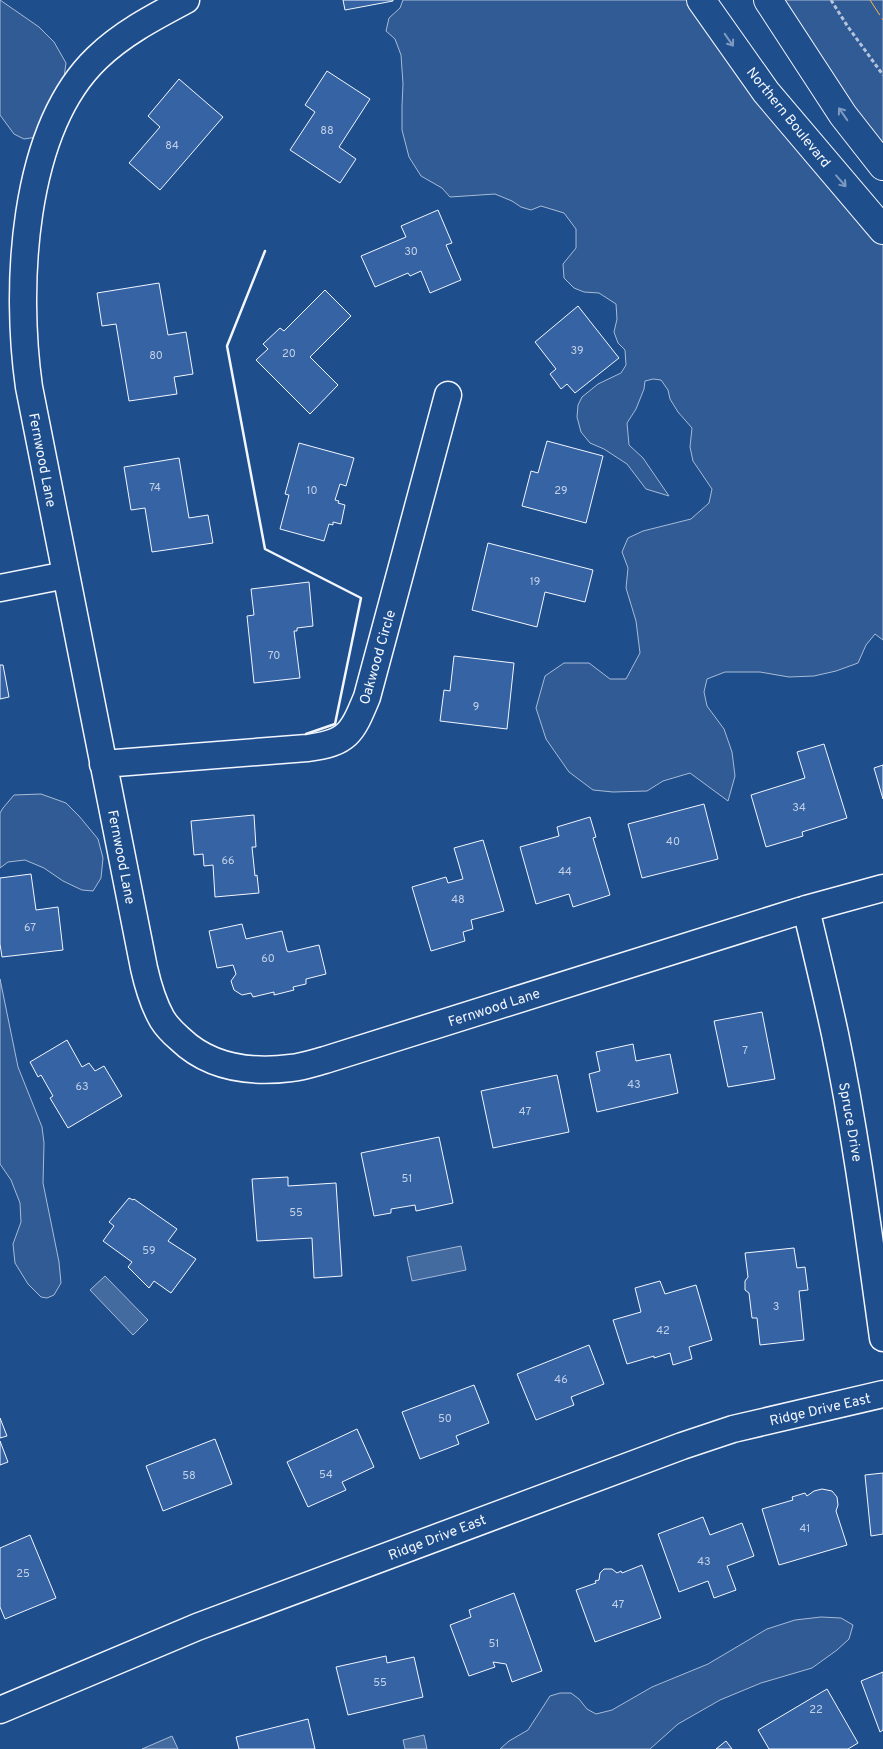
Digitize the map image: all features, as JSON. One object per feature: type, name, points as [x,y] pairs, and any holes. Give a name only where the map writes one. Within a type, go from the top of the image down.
[{"type":"main road","name":"Northern Boulevard","points":[[701,0],[766,92],[883,230]]},
{"type":"main road","points":[[768,0],[843,115],[883,166]]},
{"type":"street","name":"Fernwood Lane","points":[[186,0],[132,29],[96,59],[69,94],[53,125],[41,162],[28,232],[22,290],[24,355],[29,387],[103,764],[150,992],[163,1020],[170,1030],[195,1052],[213,1062],[234,1068],[268,1070],[292,1068],[325,1060],[806,909],[883,888]]},
{"type":"street","name":"Oakwood Circle","points":[[103,764],[314,747],[335,742],[350,732],[367,697],[448,395]]},
{"type":"street","points":[[0,588],[66,575]]},
{"type":"street","name":"Spruce Drive","points":[[806,909],[835,1035],[850,1113],[883,1338]]},
{"type":"street","name":"Ridge Drive East","points":[[0,1710],[197,1627],[682,1446],[733,1430],[883,1394]]},
{"type":"path","points":[[831,0],[883,75]]},
{"type":"shaded area","points":[[0,0],[39,27],[54,42],[66,63],[62,92],[37,137],[24,139],[14,134],[0,115]]},
{"type":"shaded area","points":[[403,0],[695,0],[883,236],[883,640],[875,634],[866,645],[858,663],[814,676],[789,677],[760,672],[725,672],[707,679],[704,692],[707,706],[724,729],[732,752],[735,776],[728,801],[690,773],[663,781],[647,791],[613,792],[593,790],[569,772],[546,739],[536,708],[545,676],[564,663],[589,663],[610,679],[626,679],[640,653],[636,621],[626,588],[628,568],[622,552],[628,538],[643,531],[691,519],[709,503],[712,489],[693,461],[690,447],[692,428],[678,412],[661,380],[645,381],[636,409],[627,423],[629,445],[643,458],[669,496],[646,489],[627,464],[604,449],[590,443],[581,432],[577,417],[578,405],[582,397],[598,384],[621,373],[626,365],[625,350],[618,343],[614,332],[617,319],[616,304],[599,293],[584,292],[574,288],[564,278],[563,264],[576,248],[576,229],[564,213],[541,206],[531,210],[495,194],[450,197],[442,188],[421,176],[409,157],[402,130],[403,84],[401,55],[395,39],[386,31],[389,18],[400,8]]},
{"type":"shaded area","points":[[768,0],[883,0],[883,166]]},
{"type":"shaded area","points":[[41,794],[66,803],[98,839],[103,858],[101,878],[93,891],[82,890],[63,881],[44,868],[25,860],[8,862],[0,868],[0,813],[14,795]]},
{"type":"shaded area","points":[[0,979],[18,1067],[42,1127],[44,1143],[43,1183],[59,1262],[61,1283],[54,1295],[47,1298],[41,1297],[28,1284],[15,1263],[13,1244],[21,1222],[20,1203],[11,1180],[0,1164]]},
{"type":"shaded area","points":[[461,1246],[466,1270],[412,1281],[407,1257]]},
{"type":"shaded area","points":[[105,1276],[148,1320],[133,1335],[90,1290]]},
{"type":"shaded area","points":[[821,1617],[841,1618],[853,1625],[849,1639],[837,1650],[812,1668],[761,1683],[720,1700],[678,1724],[650,1749],[500,1749],[509,1741],[528,1730],[550,1696],[560,1693],[571,1693],[587,1709],[596,1714],[612,1710],[652,1687],[708,1664],[767,1629],[795,1620]]},
{"type":"shaded area","points":[[424,1735],[427,1749],[405,1749],[403,1740]]},
{"type":"shaded area","points":[[172,1736],[178,1749],[142,1749]]},
{"type":"building","points":[[343,0],[393,0],[393,1],[345,10]]},
{"type":"building","points":[[327,71],[370,99],[339,147],[356,159],[340,183],[290,150],[315,112],[305,105]]},
{"type":"building","points":[[179,79],[223,117],[160,190],[129,163],[160,127],[148,116]]},
{"type":"building","points":[[438,210],[452,243],[446,245],[461,280],[430,293],[421,271],[410,276],[408,273],[375,287],[361,256],[406,237],[401,226]]},
{"type":"building","points":[[159,283],[168,335],[186,332],[193,374],[174,377],[177,394],[129,401],[116,324],[102,326],[97,293]]},
{"type":"building","points":[[325,290],[351,316],[310,357],[338,385],[310,414],[256,360],[268,349],[263,344],[280,328],[284,331]]},
{"type":"building","points":[[578,306],[619,358],[575,393],[567,384],[561,389],[550,374],[556,369],[535,342]]},
{"type":"building","points":[[547,441],[603,456],[586,523],[522,506],[531,471],[538,473]]},
{"type":"building","points":[[299,443],[354,458],[346,486],[340,484],[335,500],[345,505],[341,524],[333,522],[333,525],[329,524],[324,541],[280,529],[289,495],[285,494]]},
{"type":"building","points":[[179,458],[189,518],[208,515],[213,543],[152,552],[145,508],[131,510],[124,467]]},
{"type":"building","points":[[488,543],[593,570],[585,602],[545,592],[537,627],[472,610]]},
{"type":"building","points":[[309,582],[313,626],[297,628],[297,631],[294,631],[300,678],[254,683],[247,616],[254,615],[251,589]]},
{"type":"building","points":[[454,656],[514,663],[507,729],[440,721],[444,690],[450,691]]},
{"type":"building","points":[[0,665],[3,665],[9,697],[0,699]]},
{"type":"building","points":[[824,744],[847,818],[802,832],[803,836],[766,847],[751,795],[805,778],[797,752]]},
{"type":"building","points":[[883,765],[883,799],[874,768]]},
{"type":"building","points":[[704,804],[718,859],[642,878],[628,824]]},
{"type":"building","points":[[254,815],[256,847],[252,847],[259,893],[215,897],[213,865],[204,866],[203,854],[194,855],[191,821]]},
{"type":"building","points":[[590,817],[596,837],[593,838],[610,895],[573,907],[569,894],[536,904],[520,847],[559,836],[557,827]]},
{"type":"building","points":[[483,840],[504,911],[471,920],[473,929],[463,932],[465,941],[431,951],[412,887],[446,877],[448,883],[463,879],[454,848]]},
{"type":"building","points":[[31,874],[36,910],[58,907],[63,950],[2,957],[0,944],[0,878]]},
{"type":"building","points":[[242,924],[246,939],[282,931],[287,951],[289,952],[319,945],[326,974],[306,979],[306,984],[293,987],[294,990],[274,995],[274,992],[253,997],[251,993],[242,995],[234,990],[231,981],[236,974],[233,965],[217,968],[209,931]]},
{"type":"building","points":[[762,1012],[775,1079],[728,1087],[714,1021]]},
{"type":"building","points":[[67,1040],[82,1067],[89,1063],[95,1071],[104,1066],[122,1096],[68,1128],[50,1098],[53,1096],[41,1075],[38,1077],[30,1062]]},
{"type":"building","points":[[633,1044],[636,1061],[670,1054],[678,1093],[597,1112],[589,1074],[600,1071],[596,1052]]},
{"type":"building","points":[[557,1075],[569,1132],[493,1148],[481,1091]]},
{"type":"building","points":[[439,1137],[453,1203],[416,1211],[415,1205],[391,1209],[391,1213],[374,1216],[361,1153]]},
{"type":"building","points":[[288,1177],[288,1186],[336,1183],[342,1276],[314,1278],[312,1238],[257,1241],[252,1179]]},
{"type":"building","points":[[129,1198],[134,1199],[177,1229],[168,1241],[196,1259],[171,1293],[154,1281],[149,1288],[128,1267],[132,1262],[103,1241],[114,1226],[109,1222]]},
{"type":"building","points":[[794,1248],[797,1268],[805,1267],[808,1290],[799,1291],[804,1340],[760,1345],[757,1318],[752,1318],[749,1293],[745,1290],[745,1281],[748,1277],[745,1253]]},
{"type":"building","points":[[660,1281],[665,1294],[696,1285],[712,1340],[689,1347],[692,1359],[673,1365],[670,1353],[627,1364],[613,1320],[641,1312],[635,1288]]},
{"type":"building","points":[[589,1345],[604,1384],[571,1397],[574,1405],[536,1420],[517,1374]]},
{"type":"building","points":[[474,1385],[489,1423],[456,1436],[459,1444],[420,1459],[402,1412]]},
{"type":"building","points":[[0,1418],[7,1436],[0,1438]]},
{"type":"building","points":[[357,1429],[374,1467],[342,1482],[346,1490],[308,1507],[287,1462]]},
{"type":"building","points":[[215,1439],[232,1484],[163,1511],[146,1466]]},
{"type":"building","points":[[0,1441],[8,1462],[0,1465]]},
{"type":"building","points":[[883,1473],[883,1534],[871,1536],[865,1475]]},
{"type":"building","points":[[822,1489],[832,1491],[837,1497],[838,1505],[836,1511],[847,1545],[779,1565],[762,1509],[793,1500],[792,1497],[805,1493],[807,1496],[814,1491]]},
{"type":"building","points":[[703,1517],[710,1535],[742,1523],[754,1556],[727,1566],[736,1590],[714,1598],[708,1581],[679,1592],[658,1534]]},
{"type":"building","points":[[30,1535],[56,1598],[5,1619],[0,1607],[0,1548]]},
{"type":"building","points":[[642,1565],[661,1618],[595,1642],[576,1590],[596,1583],[595,1581],[599,1580],[600,1573],[604,1569],[612,1569],[617,1573],[621,1571],[622,1573]]},
{"type":"building","points":[[514,1593],[542,1671],[512,1682],[506,1664],[493,1662],[495,1667],[469,1676],[450,1625],[471,1617],[469,1610]]},
{"type":"building","points":[[386,1656],[387,1663],[414,1657],[423,1697],[348,1715],[336,1667]]},
{"type":"building","points":[[883,1672],[883,1730],[880,1732],[861,1681]]},
{"type":"building","points":[[827,1689],[858,1743],[848,1749],[769,1749],[758,1730]]},
{"type":"building","points":[[308,1719],[315,1749],[239,1749],[236,1737]]},
{"type":"building","points":[[726,1741],[732,1749],[716,1749]]},
{"type":"wall","points":[[265,251],[227,346],[265,549],[361,598],[335,724],[306,734]]},
{"type":"power","points":[[870,0],[883,20]]}]
